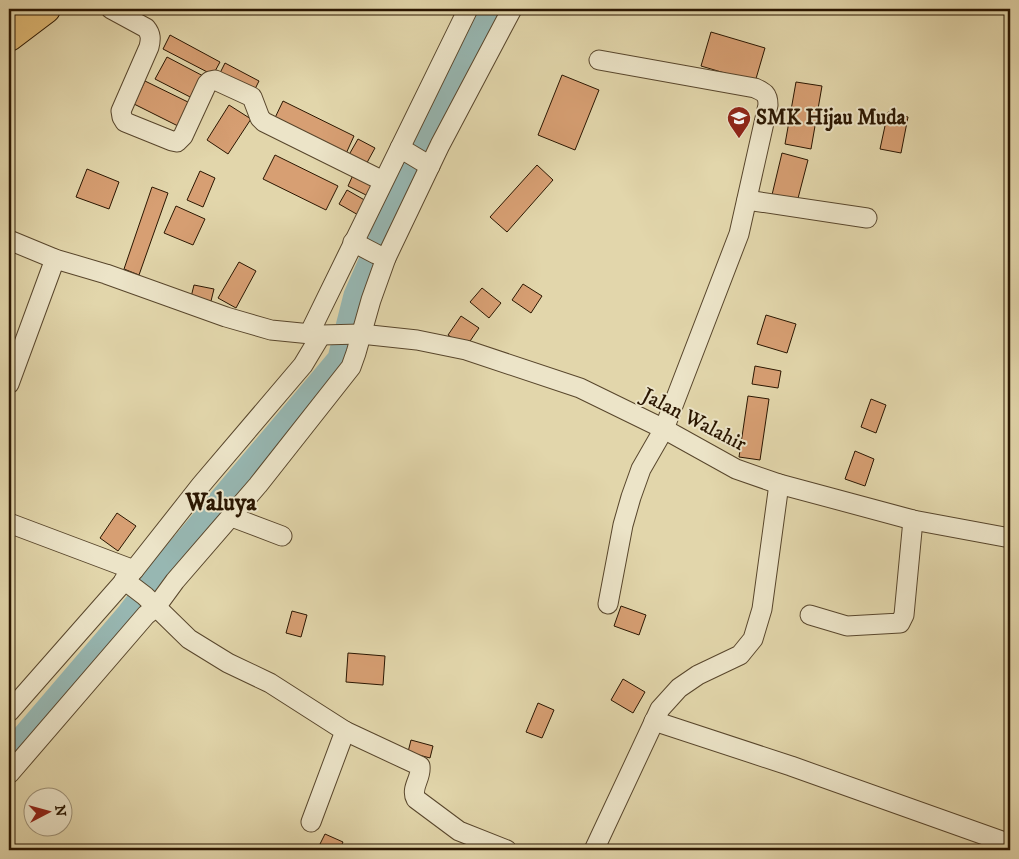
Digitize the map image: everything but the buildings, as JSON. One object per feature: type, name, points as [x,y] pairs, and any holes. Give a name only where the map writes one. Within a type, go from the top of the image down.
[{"type":"highway","points":[[9,37],[46,9]]},
{"type":"street","points":[[111,9],[146,28],[151,39],[121,111],[125,122],[176,142],[183,136],[208,84],[210,81],[215,80],[252,97],[260,118],[264,122],[383,181]]},
{"type":"street","points":[[9,712],[129,578],[201,485],[303,365],[320,335],[355,244],[383,181],[401,149],[468,9]]},
{"type":"street","points":[[9,774],[146,615],[151,602],[175,581],[232,517],[351,367],[356,354],[359,334],[371,300],[381,256],[427,164],[512,9]]},
{"type":"street","points":[[599,60],[755,88],[766,93],[768,97],[767,112],[739,234],[664,429],[641,469],[631,497],[623,525],[608,604]]},
{"type":"street","points":[[401,149],[427,164]]},
{"type":"street","points":[[747,200],[868,218]]},
{"type":"street","name":"Jalan Walahir","points":[[9,240],[54,259],[106,274],[226,317],[271,330],[320,335],[359,334],[417,340],[466,350],[580,388],[664,429],[736,469],[779,484],[913,520],[1010,538]]},
{"type":"street","points":[[355,244],[381,256]]},
{"type":"street","points":[[9,384],[54,259]]},
{"type":"street","points":[[594,850],[660,709],[679,688],[698,675],[740,655],[753,639],[762,609],[779,484]]},
{"type":"street","points":[[232,517],[282,536]]},
{"type":"street","points":[[810,615],[847,626],[900,623],[904,615],[913,520]]},
{"type":"street","points":[[9,523],[129,578],[189,639],[211,654],[270,683],[344,731],[420,766],[421,773],[414,790],[416,799],[459,831],[507,850]]},
{"type":"street","points":[[654,721],[791,766],[1010,844]]},
{"type":"street","points":[[311,822],[344,731]]},
{"type":"waterway","points":[[9,751],[128,612],[167,561],[338,358],[354,295],[390,213],[491,9]]},
{"type":"place","name":"SMK Hijau Muda","points":[[739,139]]},
{"type":"district","name":"Waluya","points":[[221,503]]}]
